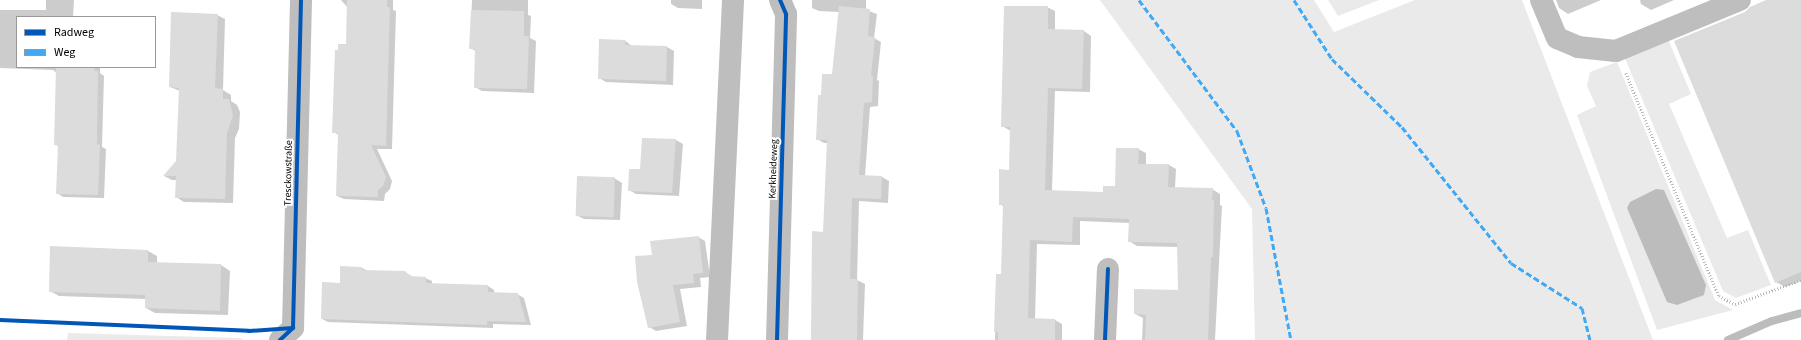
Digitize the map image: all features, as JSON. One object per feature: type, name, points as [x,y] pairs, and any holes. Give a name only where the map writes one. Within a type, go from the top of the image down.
[{"type":"street","name":"Tresckowstraße","points":[[292,336],[301,0]]},
{"type":"street","points":[[718,340],[733,0]]},
{"type":"street","name":"Kerkheideweg","points":[[777,340],[786,14],[780,0]]},
{"type":"street","points":[[1541,0],[1557,38],[1578,48],[1616,51],[1740,0]]},
{"type":"street","points":[[1105,340],[1108,269]]},
{"type":"path","points":[[1616,51],[1719,296],[1735,304],[1801,280]]},
{"type":"shaded area","points":[[1100,0],[1314,0],[1334,32],[1415,0],[1522,0],[1653,340],[1255,340],[1252,209]]},
{"type":"shaded area","points":[[1328,0],[1379,0],[1338,16]]},
{"type":"shaded area","points":[[1668,39],[1691,94],[1669,104],[1727,238],[1748,230],[1771,285],[1736,298],[1723,291],[1624,56]]},
{"type":"shaded area","points":[[1617,62],[1715,300],[1733,310],[1657,330],[1577,115],[1596,106],[1587,86],[1590,72]]},
{"type":"shaded area","points":[[1656,189],[1664,190],[1706,285],[1704,295],[1677,305],[1667,302],[1627,208],[1630,202]]},
{"type":"shaded area","points":[[68,333],[240,338],[243,340],[67,340]]},
{"type":"building","points":[[347,0],[387,0],[387,7],[390,7],[386,146],[371,145],[386,177],[383,186],[378,190],[378,197],[336,196],[338,133],[332,133],[335,50],[338,50],[338,44],[346,44]]},
{"type":"building","points":[[1766,0],[1801,0],[1801,272],[1775,283],[1674,41],[1745,12],[1750,7]]},
{"type":"building","points":[[839,6],[870,9],[868,36],[875,37],[871,76],[873,76],[872,102],[864,103],[859,175],[882,176],[881,199],[852,198],[850,279],[858,279],[857,340],[811,340],[812,231],[823,232],[827,140],[816,140],[818,95],[821,95],[822,74],[832,74]]},
{"type":"building","points":[[1004,6],[1048,6],[1048,29],[1084,30],[1082,89],[1048,88],[1045,190],[1103,192],[1103,186],[1115,186],[1116,148],[1139,148],[1138,164],[1169,164],[1168,187],[1213,188],[1213,257],[1211,257],[1208,340],[1145,340],[1146,315],[1134,314],[1134,289],[1178,290],[1177,243],[1128,242],[1129,219],[1073,217],[1072,242],[1030,240],[1028,318],[1055,319],[1055,340],[998,340],[998,332],[994,332],[996,274],[1001,274],[1003,205],[999,205],[999,169],[1009,170],[1010,127],[1001,127]]},
{"type":"building","points":[[471,10],[524,11],[524,36],[529,36],[527,89],[474,88],[475,49],[469,49]]},
{"type":"building","points":[[171,12],[218,14],[215,88],[223,89],[223,99],[229,99],[233,115],[227,133],[225,199],[175,198],[176,176],[163,176],[176,161],[179,88],[169,87]]},
{"type":"building","points":[[599,39],[625,40],[625,45],[667,46],[666,81],[598,79]]},
{"type":"building","points":[[56,68],[95,68],[94,71],[98,71],[97,145],[100,144],[98,195],[56,194],[58,145],[54,145]]},
{"type":"building","points":[[642,138],[676,139],[672,193],[628,191],[629,169],[640,169]]},
{"type":"building","points":[[577,176],[615,177],[614,217],[576,216]]},
{"type":"building","points":[[699,236],[703,273],[693,274],[694,283],[673,285],[680,322],[648,328],[637,282],[635,256],[652,255],[650,241]]},
{"type":"building","points":[[50,246],[148,250],[148,262],[221,264],[220,311],[145,308],[145,295],[49,292]]},
{"type":"building","points":[[340,266],[362,267],[362,270],[405,271],[410,276],[426,277],[426,283],[488,285],[488,292],[518,293],[526,322],[487,321],[487,325],[321,319],[322,282],[340,283]]},
{"type":"waterway","points":[[1728,340],[1772,321],[1801,313]]},
{"type":"marked path","points":[[1139,0],[1237,131],[1266,208],[1291,340]]},
{"type":"marked path","points":[[1294,0],[1332,59],[1402,127],[1511,263],[1582,308],[1590,340]]},
{"type":"cycle path","points":[[280,340],[293,328],[301,0]]},
{"type":"cycle path","points":[[777,340],[786,14],[780,0]]},
{"type":"cycle path","points":[[1105,340],[1108,269]]},
{"type":"cycle path","points":[[0,320],[249,331],[293,328]]}]
